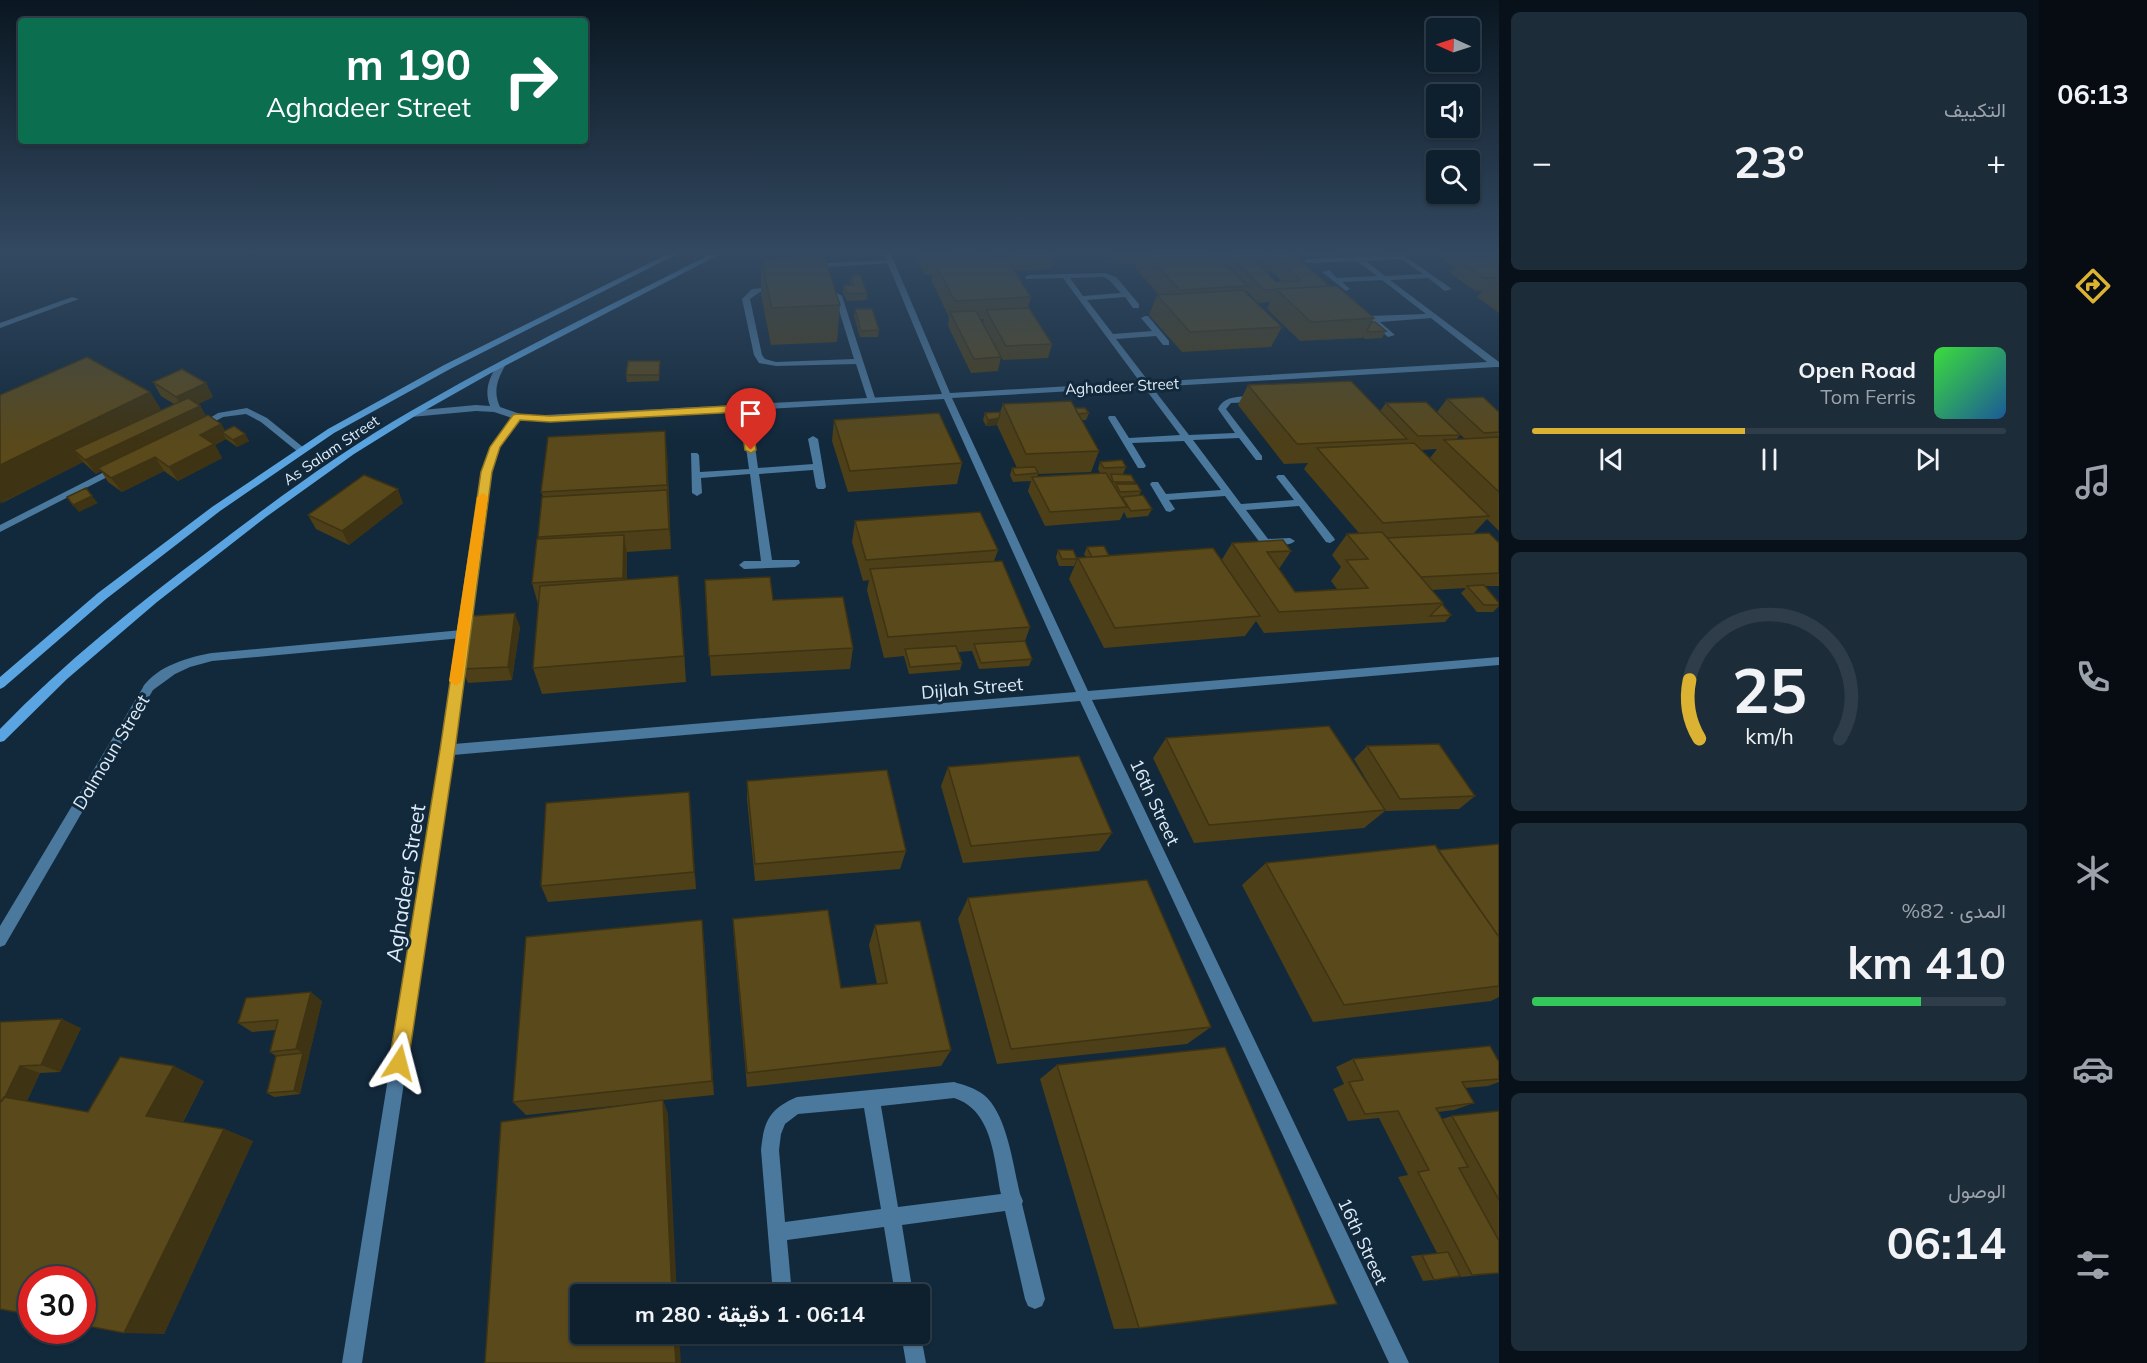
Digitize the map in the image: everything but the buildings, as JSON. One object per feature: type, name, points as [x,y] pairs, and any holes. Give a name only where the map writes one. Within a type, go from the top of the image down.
[{"type":"street","points":[[0,326],[29,316]]},
{"type":"street","name":"As Salam Street","points":[[0,684],[102,596],[216,509],[301,450],[385,399],[549,316]]},
{"type":"street","name":"As Salam Street","points":[[0,737],[20,715],[128,619],[244,527],[411,414],[598,316]]},
{"type":"street","points":[[750,316],[758,355],[762,361],[776,364],[860,360]]},
{"type":"street","points":[[845,316],[872,401]]},
{"type":"street","name":"16th Street","points":[[913,316],[947,396],[1084,696],[1399,1363]]},
{"type":"street","points":[[1095,316],[1265,542]]},
{"type":"street","points":[[1369,316],[1390,335]]},
{"type":"street","points":[[1373,320],[1432,316],[1497,366]]},
{"type":"street","points":[[1145,318],[1166,343]]},
{"type":"street","points":[[1111,337],[1158,333]]},
{"type":"street","points":[[496,409],[490,392],[501,366]]},
{"type":"street","name":"Aghadeer Street","points":[[411,414],[455,408],[496,409],[517,417],[544,419],[1497,366]]},
{"type":"street","points":[[1259,458],[1222,409],[1224,404],[1236,400],[1270,398]]},
{"type":"street","points":[[745,408],[767,564]]},
{"type":"street","points":[[189,432],[221,416],[248,411],[264,420],[301,450]]},
{"type":"street","name":"Aghadeer Street","points":[[352,1363],[447,750],[487,472],[495,447],[517,417]]},
{"type":"street","points":[[1112,418],[1141,466]]},
{"type":"street","points":[[1126,441],[1241,435]]},
{"type":"street","points":[[813,439],[821,487]]},
{"type":"street","points":[[694,455],[697,493]]},
{"type":"street","points":[[0,529],[126,464]]},
{"type":"street","points":[[696,475],[818,467]]},
{"type":"street","points":[[1281,477],[1330,540]]},
{"type":"street","points":[[1155,484],[1170,509]]},
{"type":"street","points":[[1162,497],[1228,493]]},
{"type":"street","points":[[1238,507],[1302,503]]},
{"type":"street","points":[[1248,543],[1290,541]]},
{"type":"street","points":[[744,565],[795,563]]},
{"type":"street","name":"Dalmoun Street","points":[[0,940],[149,687],[170,670],[190,661],[212,657],[462,634]]},
{"type":"street","name":"Dijlah Street","points":[[447,750],[1499,662]]},
{"type":"street","points":[[781,1284],[770,1150],[771,1134],[776,1120],[783,1112],[797,1106],[954,1090],[978,1099],[987,1109],[995,1128],[1035,1299]]},
{"type":"street","points":[[871,1098],[902,1284]]},
{"type":"street","points":[[777,1232],[1014,1202]]},
{"type":"street","points":[[912,1344],[915,1363]]},
{"type":"slow traffic","points":[[456,681],[483,497]]},
{"type":"route","points":[[399,1063],[487,472],[495,447],[517,417],[550,419],[745,408],[751,450]]}]
